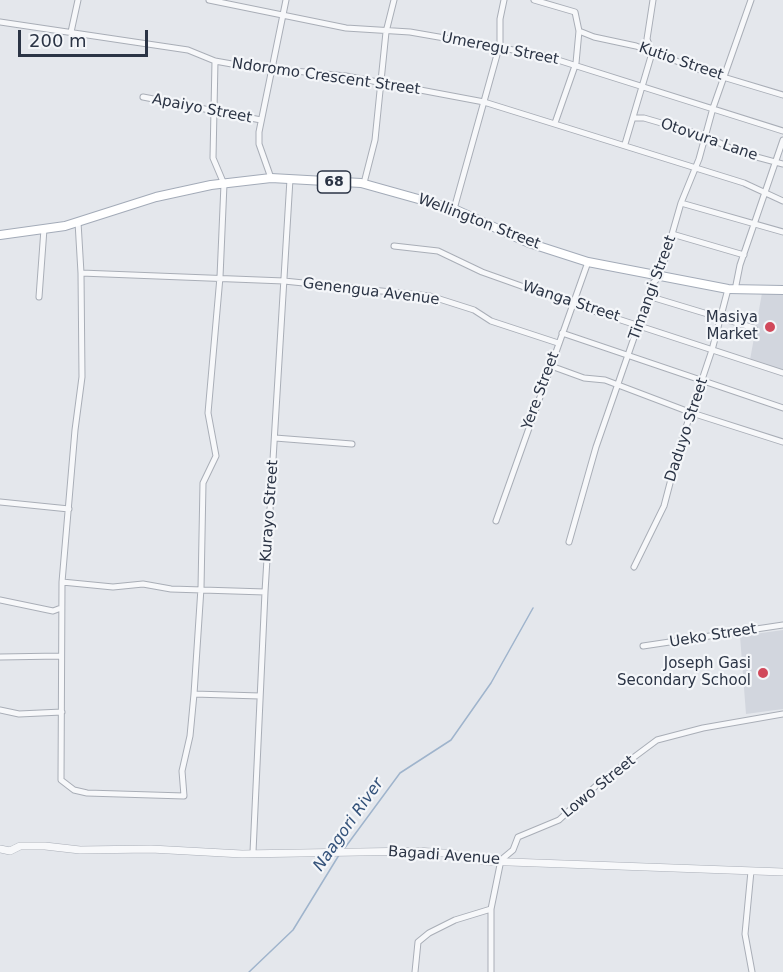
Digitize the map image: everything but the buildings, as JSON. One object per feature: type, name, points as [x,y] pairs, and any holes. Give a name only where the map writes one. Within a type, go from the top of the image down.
[{"type":"main road","name":"Wellington Street","points":[[0,236],[78,222],[156,197],[224,184],[271,178],[364,183],[454,209],[529,243],[588,262],[731,289],[783,290]]},
{"type":"street","points":[[71,32],[78,0]]},
{"type":"street","name":"Umeregu Street","points":[[209,0],[346,28],[499,45],[576,63],[642,87],[783,131]]},
{"type":"street","points":[[271,178],[259,144],[261,120],[274,70],[286,0]]},
{"type":"street","points":[[364,183],[375,140],[380,82],[393,0]]},
{"type":"street","points":[[454,209],[463,167],[499,45],[504,0]]},
{"type":"street","points":[[534,0],[574,12],[579,31],[576,63],[555,123]]},
{"type":"street","points":[[625,144],[652,53],[647,39],[653,0]]},
{"type":"street","name":"Timangi Street","points":[[569,542],[594,456],[648,296],[653,284],[660,276],[681,202],[706,136],[712,108],[751,0]]},
{"type":"street","name":"Ndoromo Crescent Street","points":[[0,22],[188,50],[215,61],[380,82],[484,102],[625,144],[744,183],[783,201]]},
{"type":"street","name":"Kutio Street","points":[[579,31],[783,95]]},
{"type":"street","points":[[78,222],[82,377],[75,430],[62,582],[61,780],[74,790],[87,793],[184,796],[182,771],[190,736],[201,588],[203,483],[216,456],[208,413],[220,278],[224,184],[213,158],[216,112],[215,61]]},
{"type":"street","name":"Apaiyo Street","points":[[143,97],[261,120]]},
{"type":"street","name":"Otovura Lane","points":[[634,118],[644,118],[706,136],[738,152],[780,163]]},
{"type":"street","name":"Daduyo Street","points":[[634,567],[664,506],[721,318],[766,193],[780,163],[783,140]]},
{"type":"street","name":"Kurayo Street","points":[[253,852],[265,592],[290,179]]},
{"type":"street","points":[[681,202],[783,232]]},
{"type":"street","points":[[39,297],[44,229]]},
{"type":"street","points":[[672,234],[744,255]]},
{"type":"street","name":"Wanga Street","points":[[394,246],[438,251],[482,272],[572,304],[783,373]]},
{"type":"street","name":"Yere Street","points":[[496,521],[588,262]]},
{"type":"street","name":"Genengua Avenue","points":[[81,273],[284,280],[430,296],[474,310],[491,321],[558,343]]},
{"type":"street","points":[[648,296],[754,328]]},
{"type":"street","points":[[562,333],[783,408]]},
{"type":"street","points":[[551,366],[619,386],[692,413],[783,442]]},
{"type":"street","points":[[275,438],[352,444]]},
{"type":"street","points":[[0,502],[69,509]]},
{"type":"street","points":[[62,582],[113,587],[143,584],[171,589],[201,588],[265,592]]},
{"type":"street","points":[[0,600],[53,611],[61,608]]},
{"type":"street","name":"Ueko Street","points":[[643,646],[783,625]]},
{"type":"street","points":[[0,657],[13,659],[60,656]]},
{"type":"street","points":[[194,694],[260,696]]},
{"type":"street","points":[[0,710],[18,714],[62,712]]},
{"type":"street","name":"Lowo Street","points":[[491,972],[490,909],[501,860],[513,850],[518,837],[559,820],[598,784],[657,740],[703,728],[783,714]]},
{"type":"street","name":"Bagadi Avenue","points":[[0,849],[10,851],[20,846],[45,846],[80,850],[132,849],[242,854],[253,852],[328,854],[418,851],[455,854],[482,861],[501,860],[620,868],[666,867],[783,872]]},
{"type":"street","points":[[751,871],[745,934],[752,972]]},
{"type":"street","points":[[415,972],[418,942],[429,933],[455,920],[490,909]]},
{"type":"shaded area","name":"Masiya Market","points":[[762,293],[783,294],[783,370],[750,360]]},
{"type":"shaded area","name":"Joseph Gasi Secondary School","points":[[783,630],[783,709],[746,714],[740,636]]},
{"type":"waterway","name":"Naagori River","points":[[344,849],[400,773],[451,740],[491,683],[533,608]]},
{"type":"waterway","name":"Naagori River","points":[[249,972],[293,930],[339,855]]},
{"type":"place","name":"Masiya Market","points":[[770,327]]},
{"type":"place","name":"Joseph Gasi Secondary School","points":[[763,673]]}]
